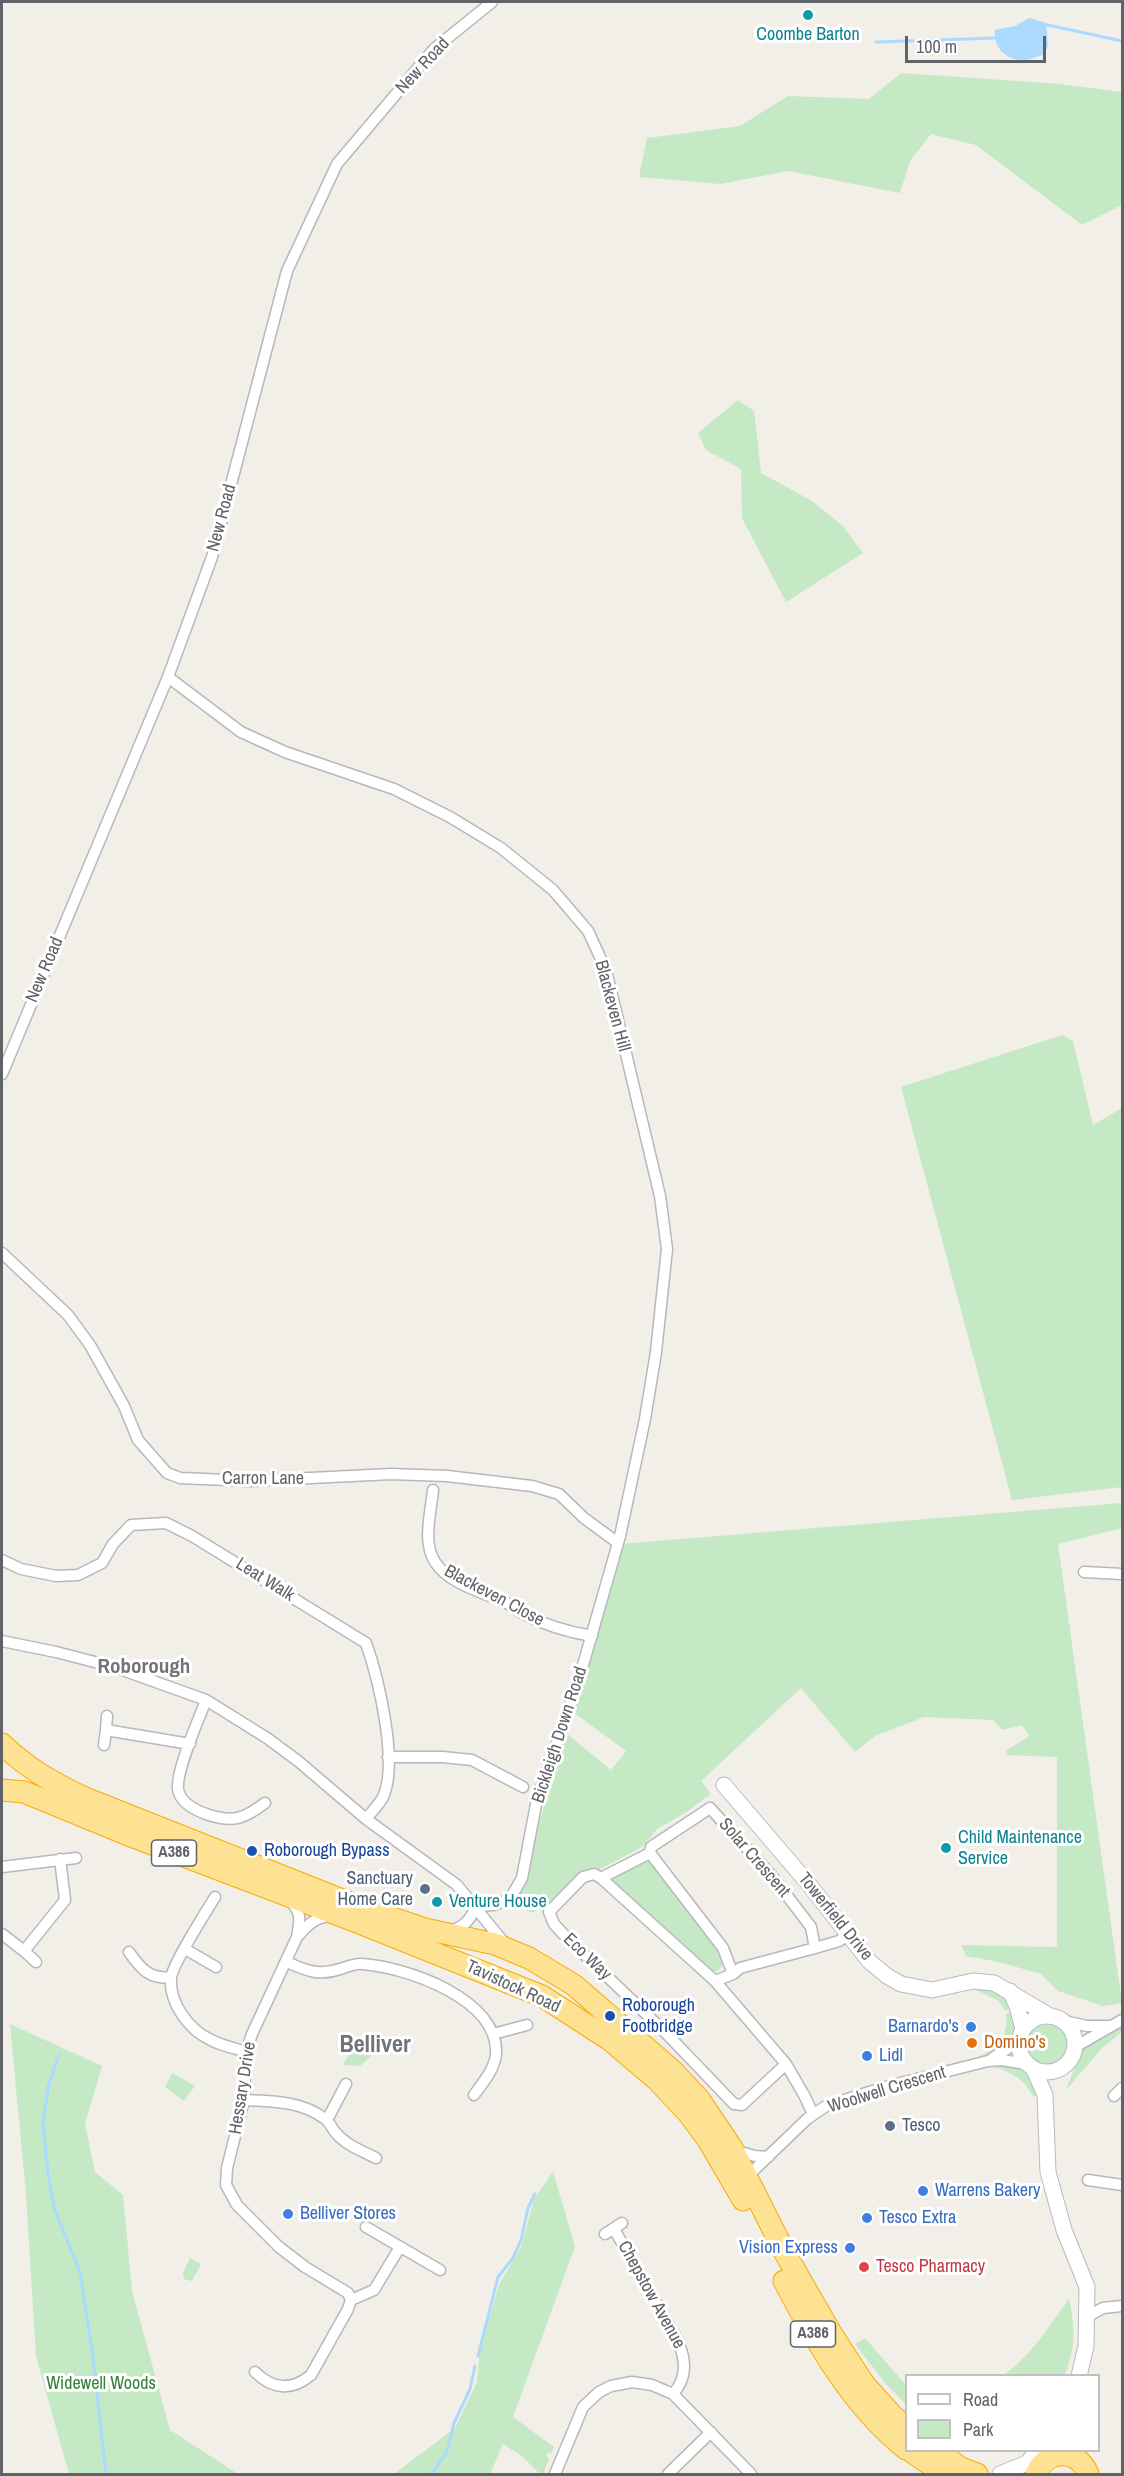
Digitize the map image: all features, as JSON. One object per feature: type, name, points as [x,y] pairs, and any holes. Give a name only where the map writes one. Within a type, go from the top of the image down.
[{"type":"highway","name":"Tavistock Road","points":[[2,1744],[29,1768],[52,1783],[85,1798],[364,1909],[443,1933],[495,1944],[517,1953],[574,1985],[667,2065],[699,2099],[732,2150],[772,2259],[825,2354],[849,2390],[875,2420],[905,2447]]},
{"type":"highway","name":"Tavistock Road","points":[[2,1790],[24,1792],[542,1996],[610,2040],[651,2074],[688,2114],[743,2181],[804,2289],[864,2384],[905,2427]]},
{"type":"highway","name":"Tavistock Road","points":[[911,2452],[944,2475]]},
{"type":"highway","points":[[937,2452],[961,2468],[977,2475]]},
{"type":"highway","points":[[1036,2465],[1056,2455],[1067,2455],[1080,2461]]},
{"type":"street","name":"New Road","points":[[2,1074],[168,676],[212,557],[287,271],[336,164],[434,49],[492,2]]},
{"type":"street","name":"Blackeven Hill","points":[[168,676],[241,732],[285,752],[394,789],[450,817],[501,849],[553,890],[588,931],[608,981],[660,1196],[667,1248],[656,1352],[645,1419],[619,1539]]},
{"type":"street","name":"Carron Lane","points":[[2,1253],[68,1315],[90,1345],[124,1406],[138,1440],[166,1473],[180,1478],[250,1481],[391,1474],[447,1476],[532,1486],[559,1494],[584,1518],[619,1539]]},
{"type":"street","name":"Blackeven Close","points":[[433,1490],[429,1548],[435,1563],[449,1576],[506,1602],[523,1614],[545,1624],[570,1633],[591,1636]]},
{"type":"street","name":"Leat Walk","points":[[2,1560],[21,1569],[56,1576],[78,1575],[102,1563],[113,1544],[131,1525],[166,1523],[192,1536],[366,1643],[381,1698],[388,1757],[383,1797],[366,1819]]},
{"type":"street","name":"Bickleigh Down Road","points":[[476,1906],[494,1905],[510,1899],[522,1878],[537,1798],[566,1720],[619,1539]]},
{"type":"street","points":[[1084,1572],[1122,1574]]},
{"type":"street","name":"Tavistock Road","points":[[2,1641],[114,1667],[206,1700],[298,1761],[366,1819],[413,1851],[456,1885],[476,1906],[502,1941],[517,1953]]},
{"type":"street","points":[[206,1700],[181,1769],[178,1789],[184,1802],[197,1811],[232,1819],[248,1816],[265,1803]]},
{"type":"street","points":[[104,1745],[107,1716]]},
{"type":"street","points":[[106,1730],[190,1744]]},
{"type":"street","points":[[388,1757],[443,1757],[472,1760],[523,1787]]},
{"type":"street","name":"Towerfield Drive","points":[[724,1785],[794,1866],[869,1961],[887,1976],[901,1984],[932,1990],[984,1980],[1010,1990],[1057,2019]]},
{"type":"street","name":"Solar Crescent","points":[[650,1853],[651,1847],[710,1808],[772,1876],[811,1927],[815,1948]]},
{"type":"street","points":[[733,1974],[723,1948],[650,1853],[598,1876],[715,1981],[786,2064],[813,2114]]},
{"type":"street","points":[[2,1867],[76,1858]]},
{"type":"street","points":[[24,1951],[65,1900],[60,1859]]},
{"type":"street","name":"Eco Way","points":[[598,1876],[583,1877],[549,1912],[554,1924],[566,1937],[664,2031],[734,2104],[742,2105],[786,2064]]},
{"type":"street","name":"Hessary Drive","points":[[266,1888],[290,1901],[299,1911],[300,1919],[297,1937],[287,1962],[253,2031],[246,2052],[244,2100],[227,2168],[226,2185],[237,2205],[279,2247],[305,2267],[348,2293],[351,2300]]},
{"type":"street","points":[[215,1897],[171,1977],[174,1998],[181,2013],[193,2028],[210,2040],[246,2052]]},
{"type":"street","points":[[443,1933],[460,1928],[467,1922],[476,1906]]},
{"type":"street","name":"Hessary Drive","points":[[297,1937],[309,1923],[322,1917],[331,1916],[357,1922]]},
{"type":"street","points":[[2,1934],[36,1962]]},
{"type":"street","points":[[715,1981],[733,1974],[740,1968],[839,1941],[848,1935]]},
{"type":"street","points":[[185,1949],[216,1967]]},
{"type":"street","points":[[129,1952],[142,1970],[150,1975],[162,1978],[171,1977]]},
{"type":"street","points":[[287,1962],[306,1971],[320,1974],[359,1963],[420,1978],[458,1995],[476,2010],[493,2034],[496,2055],[492,2069],[474,2095]]},
{"type":"street","points":[[1010,1990],[1017,2006],[1021,2055],[1045,2095],[1048,2172],[1064,2230],[1087,2287],[1086,2346],[1079,2374]]},
{"type":"street","points":[[1021,2035],[1034,2019],[1057,2019],[1087,2026],[1110,2026]]},
{"type":"street","points":[[1030,2067],[1047,2073],[1059,2070],[1069,2062],[1075,2047],[1073,2033],[1057,2019]]},
{"type":"street","points":[[1075,2047],[1122,2020]]},
{"type":"street","points":[[493,2034],[527,2025]]},
{"type":"street","name":"Woolwell Crescent","points":[[743,2181],[813,2114],[826,2106],[987,2061],[1002,2055],[1021,2035]]},
{"type":"street","name":"Woolwell Crescent","points":[[987,2061],[1002,2060],[1030,2067]]},
{"type":"street","points":[[327,2120],[346,2084]]},
{"type":"street","points":[[244,2100],[290,2104],[313,2111],[327,2120],[336,2134],[347,2143],[375,2158]]},
{"type":"street","points":[[732,2150],[768,2157]]},
{"type":"street","points":[[1088,2180],[1122,2185]]},
{"type":"street","points":[[366,2227],[440,2270]]},
{"type":"street","name":"Chepstow Avenue","points":[[614,2229],[677,2339],[684,2356],[682,2379],[673,2394]]},
{"type":"street","points":[[255,2372],[262,2379],[277,2387],[289,2387],[311,2375],[351,2300],[374,2290],[400,2247]]},
{"type":"street","points":[[1088,2316],[1103,2308],[1122,2306]]},
{"type":"street","points":[[555,2475],[583,2407],[599,2392],[611,2386],[632,2382],[652,2385],[673,2394],[751,2475]]},
{"type":"street","points":[[668,2475],[711,2432]]},
{"type":"street","points":[[1000,2475],[1027,2463],[1036,2465]]},
{"type":"green space","points":[[901,73],[1060,84],[1122,92],[1122,205],[1082,225],[976,145],[931,134],[910,161],[900,193],[788,171],[720,184],[639,177],[647,138],[740,126],[788,96],[869,99]]},
{"type":"green space","points":[[738,400],[754,411],[761,473],[812,501],[843,526],[863,553],[786,602],[742,518],[741,469],[706,450],[698,433]]},
{"type":"green space","points":[[1062,1035],[1073,1041],[1093,1125],[1122,1108],[1122,1487],[1012,1500],[901,1087]]},
{"type":"green space","points":[[1122,1503],[1122,1528],[1058,1544],[1122,2003],[1103,2006],[1058,1991],[1041,1974],[999,1962],[966,1956],[961,1945],[1057,1947],[1057,1757],[1007,1755],[1006,1751],[1029,1736],[1022,1725],[1002,1730],[993,1720],[924,1717],[875,1736],[855,1752],[801,1688],[701,1781],[711,1794],[685,1813],[657,1829],[642,1847],[593,1873],[532,1913],[511,1902],[519,1890],[566,1733],[611,1770],[626,1751],[573,1712],[620,1544]]},
{"type":"green space","points":[[650,1860],[656,1871],[724,1957],[724,1964],[717,1971],[711,1972],[613,1881]]},
{"type":"green space","points":[[978,1987],[1001,1996],[1011,2008],[1005,2011],[999,2001],[974,1989]]},
{"type":"green space","points":[[1013,2010],[1014,2028],[1009,2042],[997,2052],[980,2058],[1001,2040],[1006,2028],[1006,2014]]},
{"type":"green space","points":[[1047,2023],[1055,2024],[1062,2029],[1067,2036],[1067,2052],[1062,2059],[1055,2064],[1047,2065],[1039,2064],[1032,2059],[1027,2052],[1026,2044],[1027,2036],[1032,2029],[1039,2024]]},
{"type":"green space","name":"Widewell Woods","points":[[10,2024],[102,2066],[85,2124],[95,2172],[123,2195],[132,2291],[170,2430],[238,2474],[69,2474],[36,2356],[26,2194]]},
{"type":"green space","points":[[1122,2027],[1122,2032],[1102,2048],[1066,2090],[1080,2054],[1088,2044]]},
{"type":"green space","points":[[356,2042],[374,2053],[360,2066],[343,2065]]},
{"type":"green space","points":[[999,2065],[1025,2071],[1039,2094],[1033,2097],[1017,2078],[1007,2071],[994,2067]]},
{"type":"green space","points":[[172,2073],[195,2086],[184,2101],[165,2087]]},
{"type":"green space","points":[[553,2172],[575,2246],[513,2417],[554,2447],[550,2455],[549,2452],[546,2455],[549,2459],[543,2474],[503,2444],[490,2474],[394,2474],[455,2428],[477,2382],[480,2348],[499,2285],[521,2247],[534,2199]]},
{"type":"green space","points":[[190,2258],[201,2264],[192,2281],[184,2279],[183,2273]]},
{"type":"green space","points":[[1069,2298],[1073,2337],[1065,2374],[1005,2374],[1032,2349]]},
{"type":"green space","points":[[865,2338],[905,2384],[905,2403],[886,2384],[855,2344]]},
{"type":"water","points":[[1029,18],[1046,23],[1048,45],[1045,54],[1024,60],[1009,57],[998,46],[995,30],[1015,26]]},
{"type":"waterway","points":[[1043,24],[1122,41]]},
{"type":"waterway","points":[[876,42],[997,38]]},
{"type":"waterway","points":[[59,2055],[48,2087],[43,2125],[48,2173],[54,2208],[80,2272],[93,2357],[106,2474]]},
{"type":"waterway","points":[[478,2356],[498,2277],[513,2258],[521,2240],[528,2208],[535,2194]]},
{"type":"waterway","points":[[432,2474],[447,2451],[454,2423],[470,2389],[475,2366]]},
{"type":"place","name":"Coombe Barton","points":[[808,15]]},
{"type":"place","name":"Child Maintenance Service","points":[[946,1848]]},
{"type":"place","name":"Roborough Bypass","points":[[252,1851]]},
{"type":"place","name":"Sanctuary Home Care","points":[[425,1889]]},
{"type":"place","name":"Venture House","points":[[437,1902]]},
{"type":"place","name":"Roborough Footbridge","points":[[610,2016]]},
{"type":"place","name":"Barnardo's","points":[[971,2027]]},
{"type":"place","name":"Domino's","points":[[972,2043]]},
{"type":"place","name":"Lidl","points":[[867,2056]]},
{"type":"place","name":"Tesco","points":[[890,2126]]},
{"type":"place","name":"Warrens Bakery","points":[[923,2191]]},
{"type":"place","name":"Belliver Stores","points":[[288,2214]]},
{"type":"place","name":"Tesco Extra","points":[[867,2218]]},
{"type":"place","name":"Vision Express","points":[[850,2248]]},
{"type":"place","name":"Tesco Pharmacy","points":[[864,2267]]},
{"type":"district","name":"Roborough","points":[[144,1667]]},
{"type":"district","name":"Belliver","points":[[375,2046]]}]
